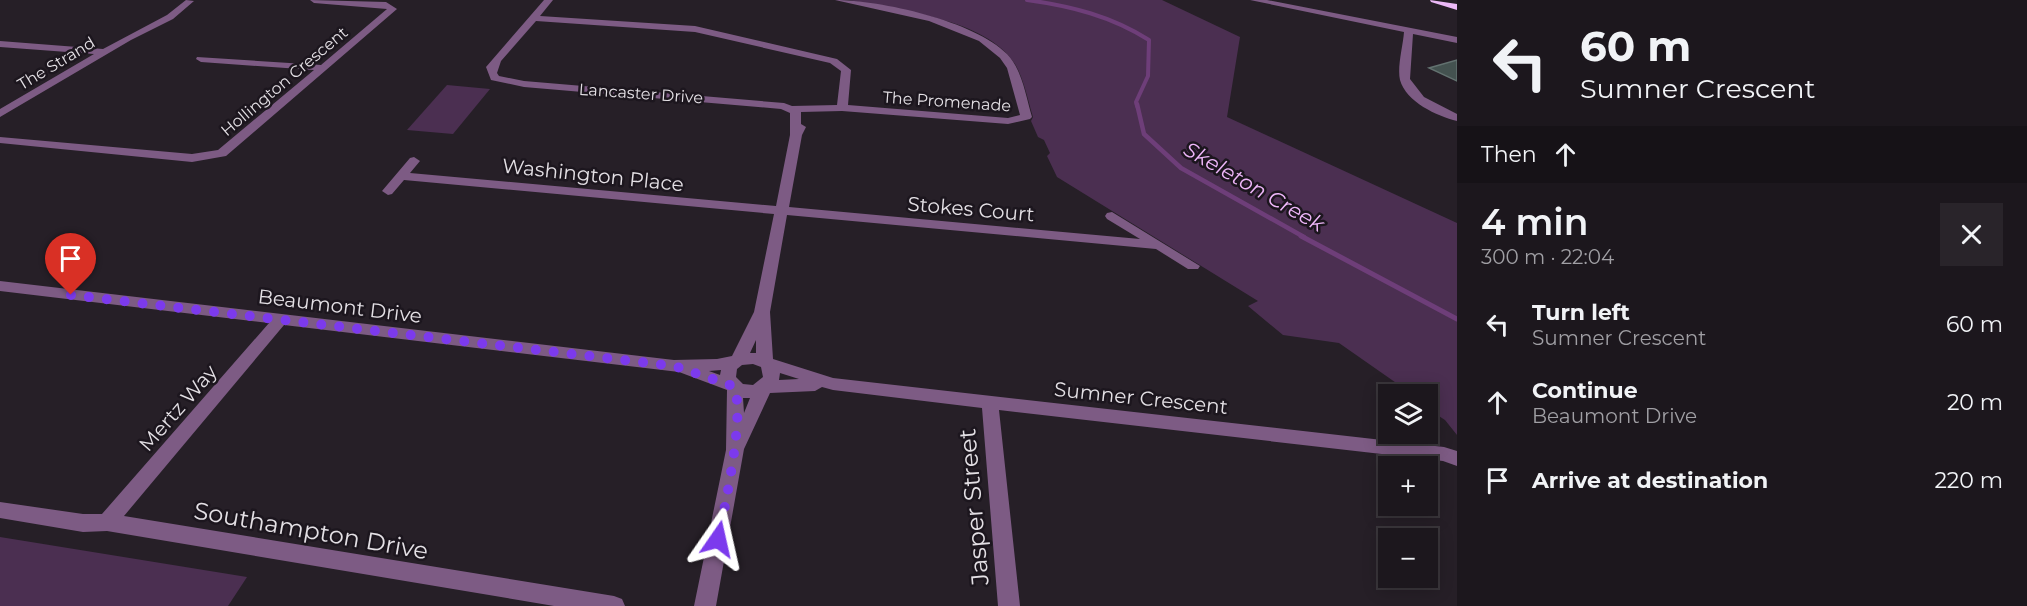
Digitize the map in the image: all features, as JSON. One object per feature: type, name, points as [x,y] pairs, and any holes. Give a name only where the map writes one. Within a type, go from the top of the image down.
[{"type":"highway","points":[[1435,0],[1457,7]]},
{"type":"street","name":"Hollington Crescent","points":[[0,140],[192,158],[211,157],[232,146],[393,8],[386,5],[314,0]]},
{"type":"street","name":"Lancaster Drive","points":[[549,0],[497,62],[484,73],[486,81],[758,102],[798,109]]},
{"type":"street","name":"The Promenade","points":[[798,109],[842,108],[1008,121],[1023,119],[1026,114],[1008,62],[998,50],[982,39],[944,22],[839,0]]},
{"type":"street","points":[[1254,0],[1457,40]]},
{"type":"street","name":"The Strand","points":[[0,114],[128,38],[170,17],[191,1]]},
{"type":"street","points":[[535,18],[695,29],[833,61],[846,70],[842,108]]},
{"type":"street","points":[[1409,31],[1405,80],[1408,87],[1422,101],[1457,118]]},
{"type":"street","points":[[0,44],[104,52]]},
{"type":"street","points":[[201,59],[325,68]]},
{"type":"street","points":[[735,450],[765,388],[773,377],[766,363],[762,312],[796,135],[798,109]]},
{"type":"street","points":[[387,190],[414,161]]},
{"type":"street","name":"Washington Place","points":[[401,176],[781,213]]},
{"type":"street","name":"Stokes Court","points":[[781,213],[1156,245]]},
{"type":"street","name":"Stokes Court","points":[[1112,216],[1193,266]]},
{"type":"street","name":"Beaumont Drive","points":[[0,286],[674,366]]},
{"type":"street","points":[[705,606],[735,450],[734,387],[727,375],[737,361],[762,312]]},
{"type":"street","name":"Mertz Way","points":[[107,522],[279,320]]},
{"type":"street","points":[[674,366],[717,365],[750,358],[766,363]]},
{"type":"street","name":"Sumner Crescent","points":[[766,363],[833,384]]},
{"type":"street","points":[[674,366],[749,392],[765,388]]},
{"type":"street","name":"Sumner Crescent","points":[[765,388],[833,384],[1453,455]]},
{"type":"street","name":"Jasper Street","points":[[990,403],[1009,606]]},
{"type":"street","name":"Southampton Drive","points":[[0,510],[83,523],[107,522],[614,606]]},
{"type":"shaded area","points":[[849,0],[1162,0],[1240,37],[1227,117],[1457,223],[1457,435],[1445,420],[1438,415],[1438,384],[1398,384],[1339,343],[1283,335],[1248,306],[1258,301],[1057,177],[1047,156],[1050,153],[1044,140],[1038,137],[1031,121],[1033,117],[1015,64],[1002,49],[984,36],[940,19]]},
{"type":"shaded area","points":[[447,85],[490,89],[453,134],[407,130]]},
{"type":"shaded area","points":[[0,537],[247,577],[228,606],[0,606]]},
{"type":"building","points":[[1457,60],[1457,81],[1429,68]]},
{"type":"waterway","name":"Skeleton Creek","points":[[1027,0],[1090,13],[1120,24],[1149,40],[1148,76],[1136,102],[1137,106]]},
{"type":"waterway","name":"Skeleton Creek","points":[[1137,104],[1144,134],[1181,168],[1304,237]]},
{"type":"waterway","name":"Skeleton Creek","points":[[1301,236],[1457,319]]},
{"type":"route","points":[[71,295],[674,366],[733,386],[736,401],[735,450],[718,539]]}]
